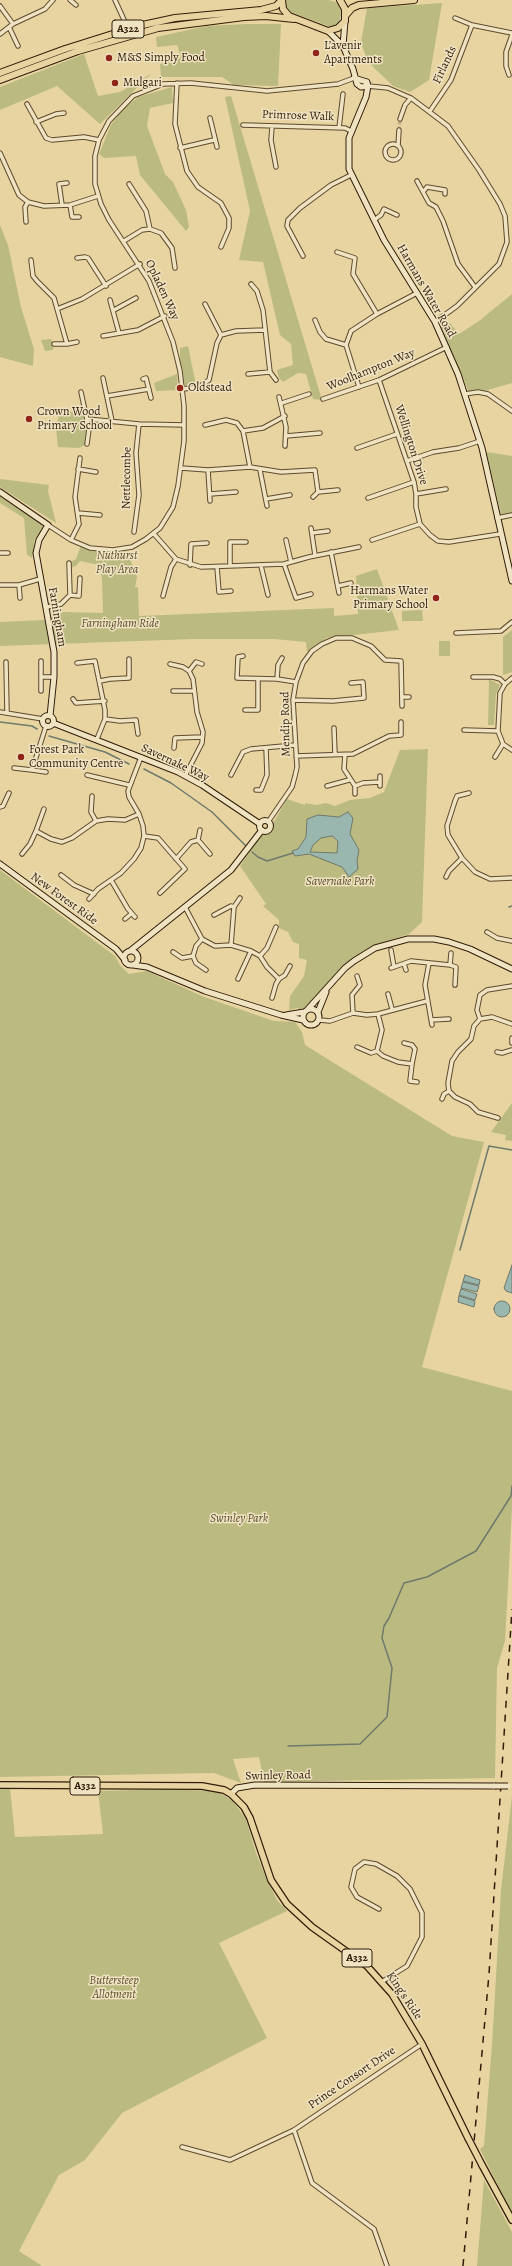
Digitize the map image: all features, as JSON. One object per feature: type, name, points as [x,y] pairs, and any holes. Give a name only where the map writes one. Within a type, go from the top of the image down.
[{"type":"highway","name":"A322","points":[[282,0],[284,11],[294,19]]},
{"type":"highway","name":"A322","points":[[0,73],[65,48],[138,26],[175,18],[261,10],[276,6],[282,0]]},
{"type":"highway","points":[[340,0],[344,6],[346,18]]},
{"type":"highway","points":[[328,31],[338,28],[352,8],[359,5],[414,0]]},
{"type":"highway","name":"A322","points":[[0,80],[78,50],[158,28],[244,17],[266,16],[294,19],[328,31]]},
{"type":"main road","name":"Swinley Road","points":[[0,1785],[202,1786],[224,1790],[231,1794]]},
{"type":"main road","name":"King's Ride","points":[[231,1794],[244,1807],[250,1818],[271,1880],[287,1904],[312,1927],[367,1966],[382,1982],[422,2044],[468,2138],[512,2220]]},
{"type":"street","points":[[0,34],[13,24],[45,9],[53,0]]},
{"type":"street","points":[[70,0],[76,5]]},
{"type":"street","points":[[115,0],[125,22]]},
{"type":"street","points":[[0,6],[13,24]]},
{"type":"street","points":[[343,46],[346,18]]},
{"type":"street","points":[[455,18],[472,25],[512,34],[506,52],[506,66],[509,75]]},
{"type":"street","name":"Firlands","points":[[430,111],[451,80],[472,25]]},
{"type":"street","points":[[9,28],[18,46]]},
{"type":"street","points":[[328,31],[343,46],[353,69],[354,78],[367,82],[368,86],[388,88],[411,98],[448,126],[479,170],[500,204],[505,216],[508,235],[499,264],[457,306],[435,322]]},
{"type":"street","name":"Opladen Way","points":[[0,492],[71,540],[90,548],[113,550],[132,547],[154,534],[168,517],[172,507],[181,468],[184,425],[183,389],[178,361],[165,316],[140,264],[109,220],[98,196],[94,170],[99,140],[116,112],[133,96],[158,86],[177,83],[267,91],[338,84],[354,78]]},
{"type":"street","points":[[177,83],[175,124],[187,171],[198,187],[221,203],[229,218],[229,228],[221,247]]},
{"type":"street","name":"Harmans Water Road","points":[[368,86],[366,96],[348,144],[348,160],[351,175],[374,220],[435,322],[466,394],[480,441],[500,534],[512,581]]},
{"type":"street","points":[[339,128],[343,94]]},
{"type":"street","points":[[400,120],[405,105],[411,98]]},
{"type":"street","points":[[27,104],[43,135],[52,140],[68,137],[99,140]]},
{"type":"street","points":[[36,122],[64,113]]},
{"type":"street","points":[[210,118],[214,140],[217,147]]},
{"type":"street","name":"Primrose Walk","points":[[243,125],[339,128],[352,130]]},
{"type":"street","points":[[272,127],[271,140],[276,167]]},
{"type":"street","points":[[398,146],[392,144],[388,147],[385,151],[388,158],[396,160],[400,157],[402,152],[398,146],[399,130]]},
{"type":"street","points":[[180,148],[214,140]]},
{"type":"street","points":[[0,153],[19,195],[28,202],[44,206],[70,205],[98,196]]},
{"type":"street","points":[[303,256],[287,226],[288,220],[300,208],[331,185],[351,175]]},
{"type":"street","points":[[417,181],[423,192],[440,214],[458,264],[475,287]]},
{"type":"street","points":[[62,205],[59,184],[67,183]]},
{"type":"street","points":[[129,184],[146,211],[150,229]]},
{"type":"street","points":[[423,192],[427,187],[445,190],[445,194]]},
{"type":"street","points":[[26,222],[25,207],[28,202]]},
{"type":"street","points":[[70,205],[72,217],[79,217]]},
{"type":"street","points":[[374,220],[382,215],[384,209],[397,215]]},
{"type":"street","points":[[124,241],[142,230],[150,229],[161,233],[168,240],[172,248],[175,268]]},
{"type":"street","points":[[337,252],[355,258],[353,274],[377,314]]},
{"type":"street","points":[[77,258],[88,258],[106,286]]},
{"type":"street","points":[[31,260],[33,276],[54,298],[66,344]]},
{"type":"street","points":[[57,309],[71,305],[106,286],[140,264]]},
{"type":"street","points":[[250,284],[257,291],[263,310],[270,372],[276,380]]},
{"type":"street","points":[[359,387],[346,345],[351,331],[377,314],[417,293]]},
{"type":"street","points":[[114,310],[136,298]]},
{"type":"street","points":[[110,300],[114,310],[119,333]]},
{"type":"street","points":[[205,304],[221,335]]},
{"type":"street","points":[[103,336],[138,330],[165,316]]},
{"type":"street","points":[[315,320],[320,332],[326,339],[346,345]]},
{"type":"street","points":[[183,389],[199,387],[208,380],[217,343],[221,335],[236,331],[265,330]]},
{"type":"street","points":[[54,344],[77,342]]},
{"type":"street","name":"Woolhampton Way","points":[[324,399],[379,380],[446,347]]},
{"type":"street","points":[[248,374],[270,372]]},
{"type":"street","points":[[103,378],[108,396],[112,421]]},
{"type":"street","points":[[144,379],[146,378],[151,398]]},
{"type":"street","name":"Wellington Drive","points":[[379,380],[414,482],[416,507],[420,524]]},
{"type":"street","points":[[108,396],[149,388]]},
{"type":"street","points":[[81,392],[87,419],[87,444]]},
{"type":"street","points":[[466,394],[478,392],[488,394],[512,411]]},
{"type":"street","points":[[282,403],[309,394]]},
{"type":"street","points":[[279,397],[285,416],[285,446]]},
{"type":"street","points":[[243,432],[263,428],[285,416]]},
{"type":"street","points":[[87,419],[139,424],[184,425]]},
{"type":"street","points":[[205,425],[226,420],[237,423],[243,432],[250,468]]},
{"type":"street","name":"Nettlecombe","points":[[134,532],[139,495],[136,453],[139,424]]},
{"type":"street","points":[[286,436],[320,433]]},
{"type":"street","points":[[357,448],[397,434]]},
{"type":"street","points":[[407,461],[433,452],[459,448],[480,441]]},
{"type":"street","points":[[71,540],[78,524],[78,513],[75,497],[80,458]]},
{"type":"street","points":[[181,468],[208,470],[250,468],[281,472],[315,470],[318,492]]},
{"type":"street","points":[[78,469],[96,472]]},
{"type":"street","points":[[208,470],[210,501]]},
{"type":"street","points":[[260,470],[267,506]]},
{"type":"street","points":[[368,498],[414,482]]},
{"type":"street","points":[[416,494],[446,489]]},
{"type":"street","points":[[313,497],[318,492],[338,490]]},
{"type":"street","points":[[210,494],[236,492]]},
{"type":"street","points":[[266,499],[290,495]]},
{"type":"street","points":[[78,513],[100,515]]},
{"type":"street","points":[[497,518],[512,514]]},
{"type":"street","points":[[372,540],[420,524],[438,541],[449,542],[500,534]]},
{"type":"street","name":"Farningham","points":[[48,525],[37,546],[40,579],[53,642],[54,677],[50,716]]},
{"type":"street","points":[[312,528],[315,555]]},
{"type":"street","points":[[312,533],[328,531]]},
{"type":"street","points":[[154,534],[176,559],[190,565],[217,567],[284,564],[315,555],[359,547]]},
{"type":"street","points":[[286,540],[291,562]]},
{"type":"street","points":[[230,566],[230,542],[246,542]]},
{"type":"street","points":[[190,565],[191,544],[207,543]]},
{"type":"street","points":[[331,552],[339,593]]},
{"type":"street","points":[[0,554],[8,553]]},
{"type":"street","points":[[163,596],[171,567],[176,559]]},
{"type":"street","points":[[47,607],[61,604],[70,595],[69,563]]},
{"type":"street","points":[[284,564],[296,598],[311,594]]},
{"type":"street","points":[[261,566],[268,595]]},
{"type":"street","points":[[217,567],[219,592],[231,591]]},
{"type":"street","points":[[70,595],[79,596],[80,578]]},
{"type":"street","points":[[0,585],[19,584],[40,579]]},
{"type":"street","points":[[338,586],[351,583]]},
{"type":"street","points":[[19,584],[20,598]]},
{"type":"street","points":[[456,633],[501,631],[512,622]]},
{"type":"street","name":"Mendip Road","points":[[268,822],[292,787],[297,767],[293,700],[296,682],[302,663],[312,651],[322,644],[336,638],[352,638],[364,642],[385,660],[401,661],[402,698]]},
{"type":"street","points":[[244,656],[238,657],[237,678],[277,678],[296,682]]},
{"type":"street","points":[[277,678],[278,665],[282,658]]},
{"type":"street","points":[[129,659],[129,683]]},
{"type":"street","points":[[41,661],[42,691]]},
{"type":"street","points":[[77,663],[95,661],[105,701],[105,718],[97,739]]},
{"type":"street","points":[[189,671],[196,662],[202,664]]},
{"type":"street","points":[[0,665],[6,663],[7,712]]},
{"type":"street","points":[[170,664],[183,667],[189,671],[193,679],[193,691],[202,737],[202,743],[185,776]]},
{"type":"street","points":[[41,677],[54,677]]},
{"type":"street","points":[[473,678],[492,677],[500,679],[505,684]]},
{"type":"street","points":[[100,681],[110,678],[129,678]]},
{"type":"street","points":[[512,678],[505,684],[500,693],[498,732],[503,744],[512,750]]},
{"type":"street","points":[[244,710],[258,710],[258,679]]},
{"type":"street","points":[[351,683],[363,680],[364,698]]},
{"type":"street","points":[[173,691],[193,691]]},
{"type":"street","points":[[402,706],[402,698],[408,697]]},
{"type":"street","points":[[293,700],[333,701],[364,698],[370,699]]},
{"type":"street","points":[[73,699],[76,703],[105,701]]},
{"type":"street","points":[[0,712],[43,719],[50,716],[53,723],[46,726]]},
{"type":"street","points":[[105,718],[120,721],[136,719],[138,734]]},
{"type":"street","points":[[32,770],[46,726],[43,719]]},
{"type":"street","points":[[296,756],[335,754],[345,755],[366,750],[389,736],[401,735],[401,722]]},
{"type":"street","name":"Savernake Way","points":[[53,723],[97,739],[185,776],[260,824]]},
{"type":"street","points":[[334,728],[335,754]]},
{"type":"street","points":[[464,730],[498,732]]},
{"type":"street","points":[[172,733],[175,738],[174,748]]},
{"type":"street","points":[[175,738],[202,737]]},
{"type":"street","points":[[495,757],[503,744]]},
{"type":"street","points":[[231,775],[243,752],[295,745]]},
{"type":"street","points":[[261,790],[267,775],[266,748]]},
{"type":"street","points":[[345,755],[344,769],[355,786],[355,794]]},
{"type":"street","points":[[89,899],[134,859],[141,848],[144,836],[139,814],[129,797],[129,785],[141,757]]},
{"type":"street","points":[[14,768],[46,772]]},
{"type":"street","points":[[92,770],[92,775]]},
{"type":"street","points":[[87,775],[92,775],[98,780],[129,785]]},
{"type":"street","points":[[355,786],[364,783],[380,784],[380,776]]},
{"type":"street","points":[[327,786],[350,780]]},
{"type":"street","points":[[256,790],[261,790]]},
{"type":"street","points":[[261,790],[264,794]]},
{"type":"street","points":[[0,807],[3,806],[9,793]]},
{"type":"street","points":[[469,793],[457,796],[447,826],[448,836],[462,858],[475,872],[487,878],[512,878]]},
{"type":"street","points":[[92,796],[91,812],[96,821]]},
{"type":"street","points":[[22,854],[30,844],[44,809]]},
{"type":"street","points":[[36,831],[51,839],[62,842],[72,838],[96,821],[108,819],[125,820],[139,814]]},
{"type":"street","points":[[264,821],[268,822],[269,829],[266,832],[262,830],[260,824],[264,821]]},
{"type":"street","points":[[198,840],[200,830]]},
{"type":"street","points":[[125,960],[125,956],[129,952],[231,870],[262,830]]},
{"type":"street","points":[[144,836],[158,838],[185,869],[160,893]]},
{"type":"street","points":[[176,859],[191,842],[198,840]]},
{"type":"street","points":[[198,840],[210,854]]},
{"type":"street","points":[[446,877],[449,871],[462,858]]},
{"type":"street","name":"New Forest Ride","points":[[0,864],[116,949],[129,965],[148,967],[206,992],[281,1015],[303,1020],[307,1024],[313,1025],[319,1020]]},
{"type":"street","points":[[62,875],[74,885],[94,894]]},
{"type":"street","points":[[111,880],[131,914],[135,917]]},
{"type":"street","points":[[231,945],[234,907],[240,898]]},
{"type":"street","points":[[214,915],[231,906],[234,907]]},
{"type":"street","points":[[185,908],[202,939],[215,946],[231,945],[251,951],[260,956],[266,967],[279,979]]},
{"type":"street","points":[[125,918],[131,914]]},
{"type":"street","points":[[260,956],[267,948],[276,927]]},
{"type":"street","points":[[487,932],[497,938],[512,941]]},
{"type":"street","points":[[202,939],[196,946],[193,956],[196,963],[206,970]]},
{"type":"street","points":[[303,1020],[306,1011],[345,968],[375,948],[410,939],[449,942],[470,949],[512,969]]},
{"type":"street","points":[[133,965],[137,962],[137,955],[142,943]]},
{"type":"street","name":"New Forest Ride","points":[[116,949],[137,955],[148,967]]},
{"type":"street","points":[[390,950],[393,968],[411,962],[450,965],[456,967],[454,985]]},
{"type":"street","points":[[238,979],[251,951]]},
{"type":"street","points":[[173,952],[182,958],[193,956]]},
{"type":"street","points":[[450,965],[452,953]]},
{"type":"street","points":[[429,963],[425,985],[432,1025]]},
{"type":"street","points":[[404,964],[406,970]]},
{"type":"street","points":[[272,998],[276,984],[279,979],[285,975],[290,966]]},
{"type":"street","points":[[353,1013],[352,995],[360,985],[357,976]]},
{"type":"street","points":[[329,986],[318,1012],[319,1020],[330,1021],[353,1013],[367,1015],[378,1014],[392,1009],[428,1001]]},
{"type":"street","points":[[480,1019],[477,1010],[480,995],[487,990],[512,986]]},
{"type":"street","points":[[388,994],[392,1009]]},
{"type":"street","name":"New Forest Ride","points":[[281,1015],[314,1009],[318,1012]]},
{"type":"street","points":[[377,1051],[382,1030],[378,1014]]},
{"type":"street","points":[[498,1118],[478,1112],[470,1104],[455,1097],[449,1091],[448,1083],[452,1061],[458,1052],[471,1039],[474,1026],[480,1019],[492,1017],[512,1024]]},
{"type":"street","points":[[431,1020],[449,1019]]},
{"type":"street","points":[[512,1038],[512,1043]]},
{"type":"street","points":[[404,1043],[412,1045],[415,1049],[410,1080],[417,1082]]},
{"type":"street","points":[[357,1047],[371,1053],[377,1051]]},
{"type":"street","points":[[497,1052],[502,1054],[512,1050]]},
{"type":"street","points":[[377,1051],[383,1056],[398,1062],[412,1064]]},
{"type":"street","points":[[442,1099],[444,1094],[449,1091]]},
{"type":"street","name":"Swinley Road","points":[[231,1794],[237,1788],[255,1785],[510,1786]]},
{"type":"street","points":[[379,1909],[357,1897],[352,1887],[355,1869],[364,1862],[376,1864],[398,1876],[410,1889],[422,1913],[422,1937],[407,1966],[382,1982]]},
{"type":"street","name":"Prince Consort Drive","points":[[182,2147],[230,2160],[294,2130],[422,2044]]},
{"type":"street","points":[[294,2130],[312,2183],[374,2228],[387,2266]]},
{"type":"green space","points":[[285,0],[328,0],[336,2],[342,9],[338,25],[331,27],[290,12],[285,7]]},
{"type":"green space","points":[[442,3],[429,80],[410,92],[393,86],[368,62],[361,43],[367,8]]},
{"type":"green space","points":[[281,24],[278,86],[234,85],[222,77],[161,77],[160,64],[181,58],[177,45],[157,47],[156,37],[207,26]]},
{"type":"green space","points":[[84,54],[98,96],[120,92],[151,74],[100,124],[57,86],[0,110],[0,87]]},
{"type":"green space","points":[[172,87],[173,103],[150,108],[147,126],[165,174],[173,182],[186,210],[189,227],[186,231],[140,175],[136,156],[104,158],[99,154],[111,125],[121,111],[138,97]]},
{"type":"green space","points":[[231,96],[322,400],[313,399],[306,374],[298,373],[283,382],[279,378],[277,370],[293,365],[291,344],[280,335],[263,262],[239,260],[250,211],[225,97]]},
{"type":"green space","points":[[0,225],[8,245],[21,307],[34,349],[33,366],[0,357]]},
{"type":"green space","points":[[512,294],[512,383],[481,392],[469,392],[441,328],[442,322],[450,323],[459,334],[479,321]]},
{"type":"green space","points":[[51,339],[54,344],[53,350],[45,351],[41,340]]},
{"type":"green space","points":[[188,346],[196,385],[180,388],[180,348]]},
{"type":"green space","points":[[177,374],[178,390],[156,391],[154,383]]},
{"type":"green space","points":[[85,408],[87,419],[87,444],[79,448],[58,447],[56,429],[60,409],[76,413]]},
{"type":"green space","points":[[486,452],[512,456],[512,514],[501,514]]},
{"type":"green space","points":[[0,479],[49,485],[48,491],[56,523],[0,487]]},
{"type":"green space","points":[[0,495],[29,514],[44,527],[35,539],[32,558],[27,555],[24,518],[0,503]]},
{"type":"green space","name":"Farningham Ride","points":[[81,545],[93,548],[126,548],[137,577],[135,588],[138,587],[139,616],[334,608],[334,616],[358,614],[356,576],[377,569],[399,630],[327,638],[307,652],[306,642],[274,639],[193,639],[0,646],[0,622],[44,620],[64,612],[103,613],[102,579],[99,565],[80,561],[76,566],[69,568],[69,563],[76,559]]},
{"type":"green space","points":[[422,610],[423,621],[402,621],[402,611]]},
{"type":"green space","points":[[512,630],[512,672],[503,675],[503,637]]},
{"type":"green space","points":[[439,641],[450,641],[450,656],[439,656]]},
{"type":"green space","points":[[489,679],[500,685],[496,694],[494,725],[488,725]]},
{"type":"green space","name":"Savernake Park","points":[[428,749],[422,922],[409,934],[373,946],[336,973],[311,1004],[299,1010],[298,1008],[289,1010],[290,996],[304,976],[307,960],[299,958],[299,944],[293,942],[288,932],[279,928],[279,920],[263,906],[266,904],[240,866],[261,835],[263,835],[275,820],[287,799],[305,805],[305,803],[316,805],[326,803],[335,806],[350,800],[370,798],[384,792],[400,750]]},
{"type":"green space","name":"Swinley Park","points":[[0,870],[115,956],[120,965],[129,974],[147,971],[204,997],[274,1021],[295,1022],[302,1032],[305,1045],[452,1136],[484,1142],[422,1367],[512,1391],[512,1509],[505,1641],[497,1668],[495,1778],[264,1782],[259,1757],[233,1759],[241,1783],[214,1773],[0,1777]]},
{"type":"green space","points":[[512,1103],[512,1141],[505,1140],[506,1135],[491,1132]]},
{"type":"green space","name":"Buttersteep Allotment","points":[[0,1788],[10,1788],[15,1837],[103,1834],[98,1791],[173,1789],[216,1791],[232,1800],[246,1819],[256,1853],[266,1878],[277,1900],[287,1911],[219,1943],[267,2038],[122,2113],[85,2160],[59,2175],[19,2251],[42,2266],[0,2266]]},
{"type":"green space","points":[[512,1796],[512,2214],[480,2149],[484,2146],[492,2045],[501,1890]]},
{"type":"green space","points":[[484,2180],[512,2232],[512,2266],[477,2266]]},
{"type":"water","points":[[348,812],[353,818],[350,834],[359,850],[357,861],[358,869],[349,877],[342,867],[309,854],[295,856],[292,851],[298,849],[306,837],[307,819],[318,815],[339,817]],"holes":[[[332,836],[338,841],[337,853],[310,852],[313,845],[321,838]]]},
{"type":"water","points":[[512,1265],[512,1293],[506,1291],[504,1288]]},
{"type":"water","points":[[465,1275],[480,1280],[479,1285],[463,1281]]},
{"type":"water","points":[[463,1282],[479,1286],[477,1292],[461,1288]]},
{"type":"water","points":[[461,1289],[477,1294],[475,1300],[459,1295]]},
{"type":"water","points":[[459,1296],[475,1301],[474,1307],[458,1302]]},
{"type":"water","points":[[499,1301],[505,1301],[510,1306],[508,1315],[505,1317],[499,1317],[494,1312],[494,1306]]},
{"type":"waterway","points":[[0,722],[32,726],[37,729]]},
{"type":"waterway","points":[[49,736],[105,752],[129,764]]},
{"type":"waterway","points":[[144,769],[171,783],[212,812],[246,846]]},
{"type":"waterway","points":[[252,852],[258,857],[267,861],[293,853]]},
{"type":"waterway","points":[[460,1250],[489,1146],[512,1150]]},
{"type":"waterway","points":[[288,1746],[360,1744],[387,1717],[392,1668],[382,1638],[384,1626],[404,1583],[427,1577],[476,1551],[511,1496],[512,1486]]},
{"type":"tunnel","points":[[399,130],[400,119]]},
{"type":"railway","points":[[463,2266],[489,1974],[512,1609]]},
{"type":"place","name":"L’avenir Apartments","points":[[316,53]]},
{"type":"place","name":"M&S Simply Food","points":[[109,58]]},
{"type":"place","name":"Mulgari","points":[[115,83]]},
{"type":"place","name":"Oldstead","points":[[180,388]]},
{"type":"place","name":"Crown Wood Primary School","points":[[29,419]]},
{"type":"place","name":"Harmans Water Primary School","points":[[436,598]]},
{"type":"place","name":"Forest Park Community Centre","points":[[21,757]]},
{"type":"park label","name":"Nuthurst Play Area","points":[[117,563]]}]
